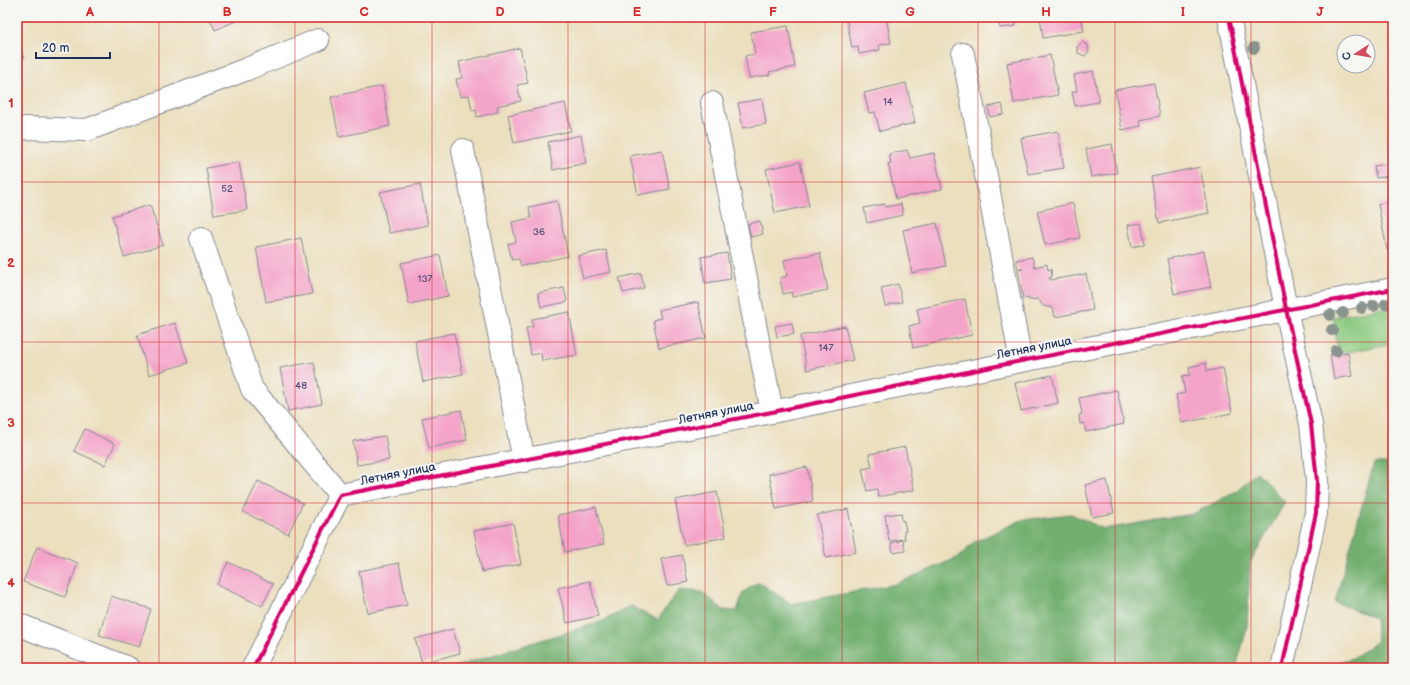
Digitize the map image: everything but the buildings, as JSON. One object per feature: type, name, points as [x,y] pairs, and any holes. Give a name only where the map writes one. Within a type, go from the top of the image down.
[{"type":"street","points":[[1229,17],[1286,309],[1311,424],[1317,481],[1316,513],[1282,668]]},
{"type":"street","points":[[17,131],[25,128],[87,130],[247,69],[318,40]]},
{"type":"street","points":[[963,54],[1021,361]]},
{"type":"street","points":[[712,103],[772,412]]},
{"type":"street","points":[[463,150],[524,461]]},
{"type":"street","points":[[201,238],[252,389],[340,495],[253,668]]},
{"type":"street","name":"Летняя улица","points":[[340,495],[524,461],[1021,361],[1393,289]]},
{"type":"street","points":[[17,624],[128,668]]},
{"type":"green space","points":[[1393,306],[1393,343],[1338,354],[1333,317]]},
{"type":"green space","points":[[1374,463],[1393,463],[1393,668],[1327,668],[1355,657],[1377,641],[1375,618],[1335,602]]},
{"type":"green space","points":[[1257,472],[1285,502],[1250,563],[1247,628],[1236,668],[451,668],[603,621],[631,606],[658,620],[679,590],[702,592],[723,610],[737,611],[743,592],[759,582],[791,604],[896,584],[959,557],[974,542],[1022,520],[1071,514],[1104,529],[1193,514],[1235,492]]},
{"type":"cycle path","points":[[1229,17],[1286,309],[1311,424],[1317,481],[1316,513],[1282,668]]},
{"type":"cycle path","points":[[253,668],[340,495],[772,412],[1021,361],[1393,289]]}]
